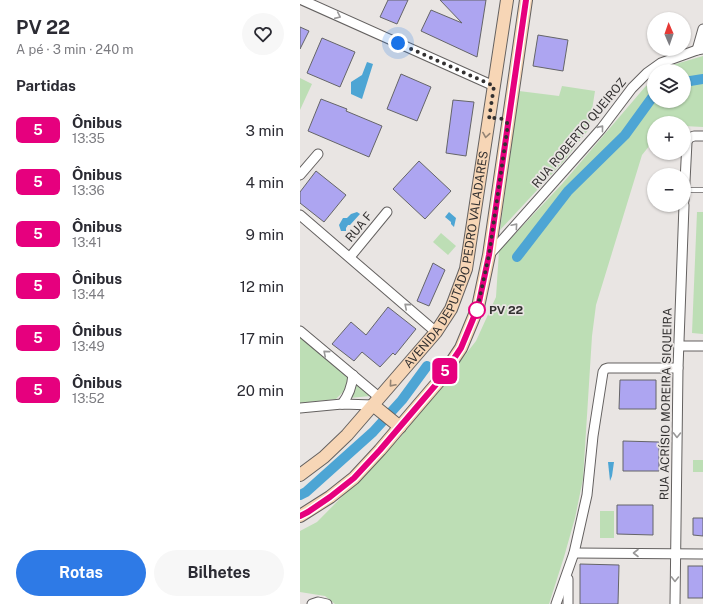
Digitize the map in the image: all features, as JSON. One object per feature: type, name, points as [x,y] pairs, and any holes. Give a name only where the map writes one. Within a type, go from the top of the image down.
[{"type":"main road","name":"AVENIDA DEPUTADO PEDRO VALADARES","points":[[300,474],[324,457],[377,404],[436,332],[451,308],[466,269],[507,0]]},
{"type":"main road","name":"AVENIDA DEPUTADO PEDRO VALADARES","points":[[300,516],[330,497],[354,478],[396,424],[439,381],[461,348],[478,307],[489,255],[526,0]]},
{"type":"main road","points":[[499,54],[506,60],[518,60]]},
{"type":"main road","points":[[489,119],[500,117],[508,124]]},
{"type":"main road","points":[[377,404],[396,424]]},
{"type":"street","points":[[302,0],[494,86]]},
{"type":"street","points":[[700,50],[703,29]]},
{"type":"street","name":"RUA ROBERTO QUEIROZ","points":[[489,255],[601,129],[632,88],[647,73],[661,63],[700,50]]},
{"type":"street","points":[[685,168],[686,147],[689,138],[694,136],[703,136]]},
{"type":"street","points":[[300,175],[318,154]]},
{"type":"street","name":"RUA F","points":[[350,257],[387,212]]},
{"type":"street","name":"RUA ACRÍSIO MOREIRA SIQUEIRA","points":[[675,604],[678,368],[684,212]]},
{"type":"street","points":[[300,215],[436,332]]},
{"type":"street","points":[[300,331],[353,374],[377,404]]},
{"type":"street","points":[[679,346],[703,346]]},
{"type":"street","points":[[556,604],[574,553],[587,495],[602,372],[608,368],[678,368]]},
{"type":"street","points":[[342,404],[350,391],[353,374]]},
{"type":"street","points":[[300,408],[342,404],[377,404]]},
{"type":"street","points":[[574,553],[703,554]]},
{"type":"street","points":[[568,572],[568,604]]},
{"type":"street","points":[[312,604],[318,602],[327,604]]},
{"type":"lane","points":[[691,190],[703,190]]},
{"type":"green space","points":[[703,56],[703,127],[691,126],[691,116],[647,116],[647,149],[642,155],[596,305],[592,336],[583,479],[575,518],[549,604],[335,604],[325,596],[300,592],[300,531],[317,522],[399,439],[476,341],[496,297],[499,251],[562,184],[647,85],[647,108],[691,108],[691,64],[676,64]]},
{"type":"green space","points":[[300,78],[312,84],[300,110]]},
{"type":"green space","points":[[562,86],[595,91],[589,129],[564,161],[500,230],[519,91],[559,96]]},
{"type":"green space","points":[[697,212],[703,212],[703,334],[692,333]]},
{"type":"green space","points":[[441,233],[456,246],[448,255],[433,242]]},
{"type":"green space","points":[[300,335],[347,376],[348,384],[336,399],[300,403]]},
{"type":"green space","points":[[357,383],[370,396],[350,398]]},
{"type":"green space","points":[[693,460],[703,460],[703,472],[693,472]]},
{"type":"green space","points":[[600,511],[614,511],[614,538],[600,538]]},
{"type":"water","points":[[367,62],[373,64],[362,99],[351,94],[351,82],[362,75]]},
{"type":"water","points":[[357,212],[360,214],[350,225],[348,225],[346,231],[341,231],[339,225],[343,218],[347,218],[351,214]]},
{"type":"water","points":[[449,212],[456,218],[454,227],[445,217]]},
{"type":"water","points":[[608,462],[614,462],[610,481]]},
{"type":"building","points":[[388,0],[408,0],[397,24],[380,17]]},
{"type":"building","points":[[440,0],[486,0],[477,57],[421,31],[431,10],[462,23]]},
{"type":"building","points":[[300,27],[309,31],[300,49]]},
{"type":"building","points":[[538,35],[568,40],[563,71],[533,66]]},
{"type":"building","points":[[322,38],[355,52],[340,87],[307,73]]},
{"type":"building","points":[[401,74],[431,87],[417,121],[387,109]]},
{"type":"building","points":[[321,99],[347,109],[346,111],[382,126],[369,157],[308,131]]},
{"type":"building","points":[[453,100],[474,102],[466,156],[446,153]]},
{"type":"building","points":[[419,161],[451,191],[425,219],[393,189]]},
{"type":"building","points":[[316,171],[346,195],[324,222],[300,203],[300,192]]},
{"type":"building","points":[[433,263],[445,270],[429,306],[417,301]]},
{"type":"building","points":[[388,307],[416,329],[395,355],[393,353],[380,367],[362,352],[354,361],[332,344],[351,322],[366,335]]},
{"type":"building","points":[[620,380],[656,380],[656,409],[619,409]]},
{"type":"building","points":[[623,441],[659,442],[659,471],[623,471]]},
{"type":"building","points":[[617,505],[653,505],[653,535],[617,534]]},
{"type":"building","points":[[693,518],[703,518],[703,536],[693,535]]},
{"type":"building","points":[[580,564],[619,565],[618,604],[580,604]]},
{"type":"building","points":[[688,566],[703,566],[703,598],[688,598]]},
{"type":"waterway","points":[[691,81],[703,79]]},
{"type":"waterway","points":[[517,257],[568,191],[625,135],[647,105]]},
{"type":"waterway","points":[[300,495],[306,492],[373,432],[402,400],[427,366]]},
{"type":"bus line","name":"5","points":[[300,516],[330,497],[354,478],[439,381],[461,348],[478,307],[489,255],[526,0]]},
{"type":"place","name":"PV 22","points":[[477,310]]},
{"type":"route","points":[[398,43],[494,86],[489,119],[500,117],[508,124],[489,255],[477,310]]}]
